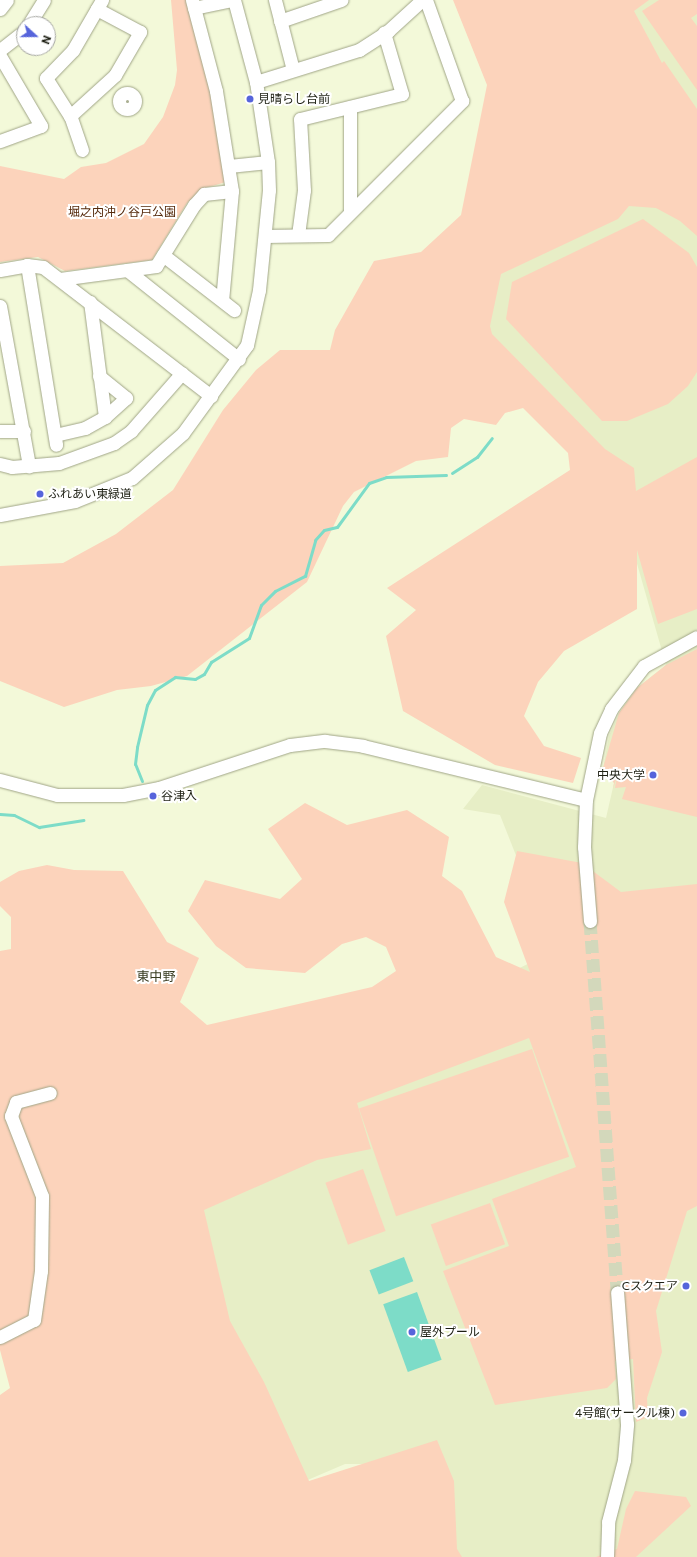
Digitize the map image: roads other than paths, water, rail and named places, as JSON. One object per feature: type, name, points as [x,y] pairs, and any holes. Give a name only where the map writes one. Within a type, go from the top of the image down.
[{"type":"street","points":[[0,9],[6,0]]},
{"type":"street","points":[[34,16],[44,0]]},
{"type":"street","points":[[0,515],[75,501],[132,478],[172,445],[239,358],[256,313],[265,236],[268,162],[256,82],[233,0],[193,4],[216,91],[232,191],[222,300]]},
{"type":"street","points":[[275,0],[293,70]]},
{"type":"street","points":[[280,21],[341,0]]},
{"type":"street","points":[[256,82],[293,70],[336,60],[384,33],[422,0]]},
{"type":"street","points":[[265,236],[328,235],[462,101],[426,0]]},
{"type":"street","points":[[70,116],[106,85],[140,32],[100,5],[73,50],[46,78],[70,116],[82,150]]},
{"type":"street","points":[[298,235],[304,190],[300,119],[402,94],[384,33]]},
{"type":"street","points":[[0,50],[16,37]]},
{"type":"street","points":[[0,56],[41,126],[0,141]]},
{"type":"street","points":[[106,85],[122,96]]},
{"type":"street","points":[[350,107],[350,212]]},
{"type":"street","points":[[229,166],[268,162]]},
{"type":"street","points":[[60,279],[156,266],[194,205],[204,194],[232,191]]},
{"type":"street","points":[[163,255],[234,310]]},
{"type":"street","points":[[0,270],[27,265],[43,267],[211,396]]},
{"type":"street","points":[[27,265],[55,440],[85,428],[105,417],[126,398],[99,376]]},
{"type":"street","points":[[127,270],[239,358]]},
{"type":"street","points":[[90,302],[105,417]]},
{"type":"street","points":[[0,306],[24,430],[29,466]]},
{"type":"street","points":[[0,464],[29,466],[74,460],[114,443],[145,417],[182,373]]},
{"type":"street","points":[[0,430],[24,430]]},
{"type":"street","points":[[590,920],[584,847],[586,800],[600,733],[611,709],[644,666],[697,637]]},
{"type":"street","points":[[0,780],[57,795],[123,795],[159,788],[290,745],[325,741],[363,746],[586,800]]},
{"type":"street","points":[[0,1337],[34,1320],[41,1270],[42,1196],[11,1116],[16,1102],[50,1093]]},
{"type":"street","points":[[607,1557],[608,1522],[624,1460],[627,1424],[617,1292]]},
{"type":"water","points":[[404,1257],[413,1281],[379,1295],[369,1270]]},
{"type":"water","name":"屋外プール","points":[[417,1292],[442,1360],[408,1372],[383,1304]]},
{"type":"waterway","points":[[452,473],[477,457],[492,438]]},
{"type":"waterway","points":[[142,781],[135,764],[137,747],[147,705],[155,690],[175,677],[195,679],[204,674],[211,662],[249,638],[261,605],[275,591],[305,576],[315,540],[324,530],[337,527],[369,483],[386,477],[446,475]]},
{"type":"waterway","points":[[0,814],[14,815],[39,827],[83,820]]},
{"type":"tunnel","points":[[590,921],[617,1292]]},
{"type":"place","name":"見晴らし台前","points":[[250,99]]},
{"type":"place","name":"ふれあい東緑道","points":[[40,494]]},
{"type":"place","name":"中央大学","points":[[653,775]]},
{"type":"place","name":"谷津入","points":[[153,796]]},
{"type":"place","name":"Cスクエア","points":[[686,1286]]},
{"type":"place","name":"屋外プール","points":[[412,1332]]},
{"type":"place","name":"4号館(サークル棟)","points":[[683,1413]]},
{"type":"district","name":"東中野","points":[[156,976]]},
{"type":"park label","name":"堀之内沖ノ谷戸公園","points":[[122,212]]}]
